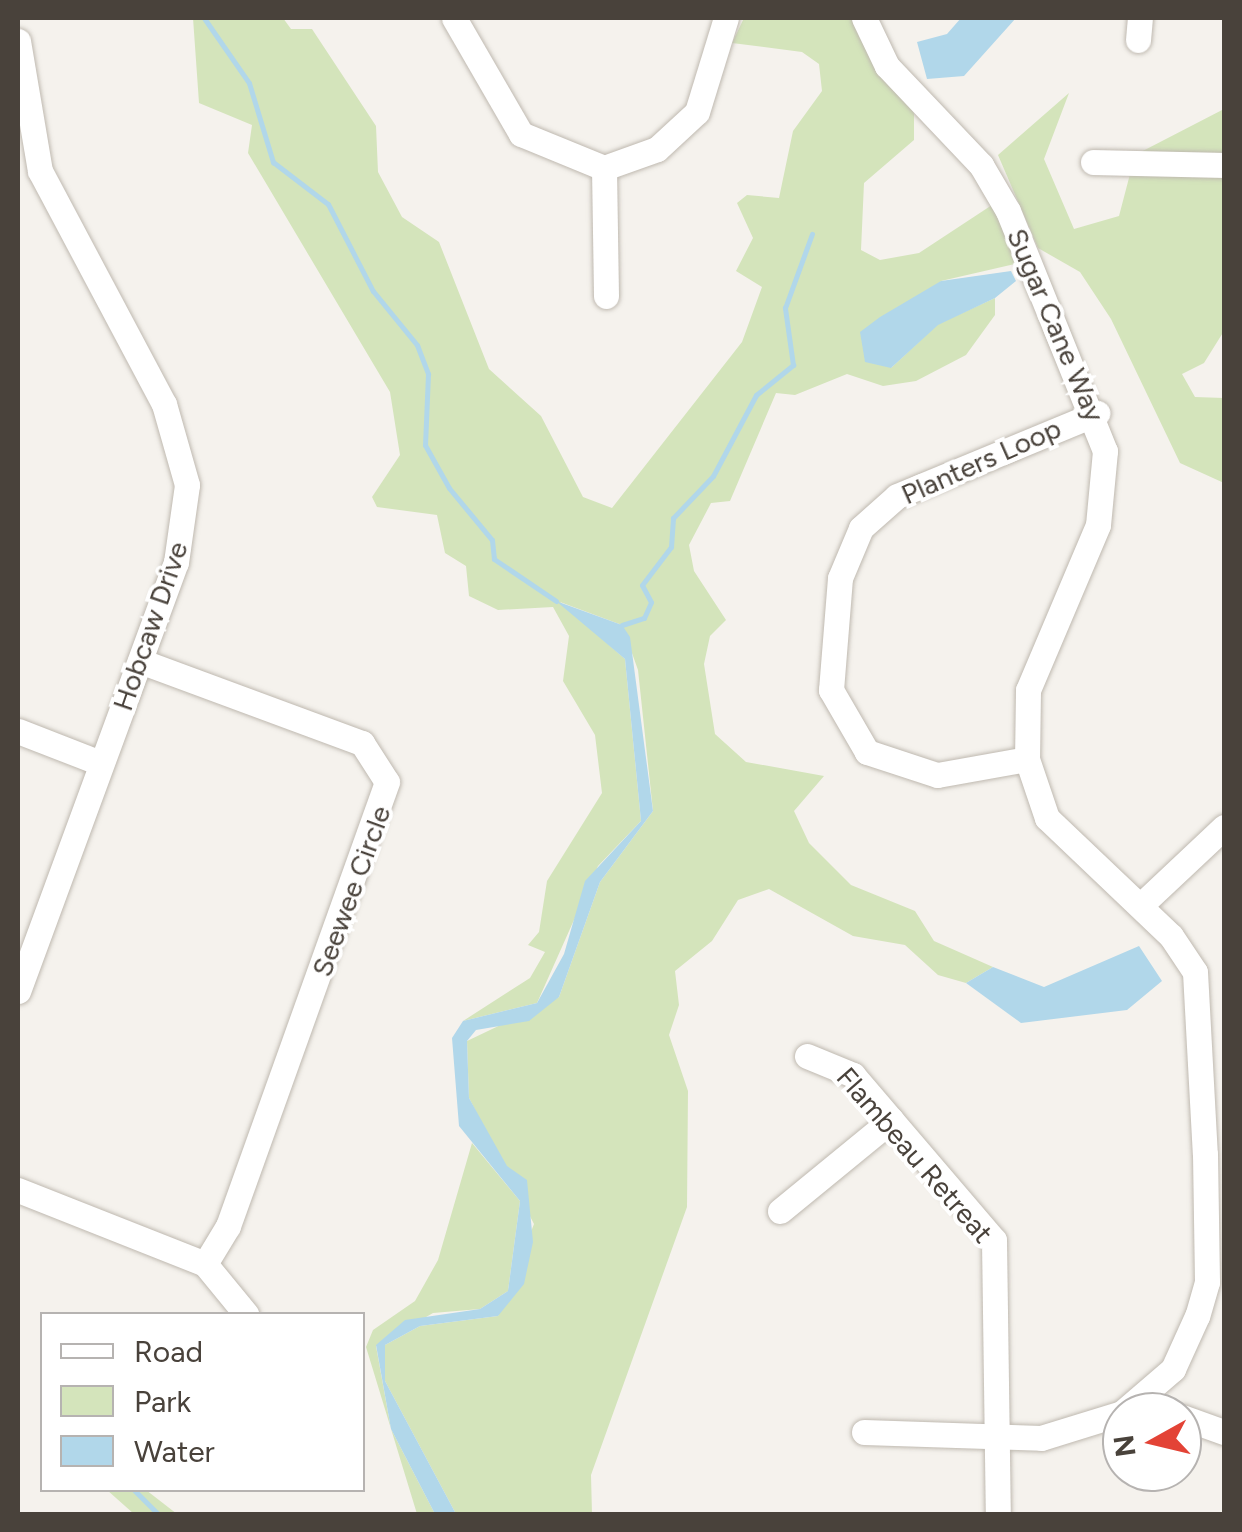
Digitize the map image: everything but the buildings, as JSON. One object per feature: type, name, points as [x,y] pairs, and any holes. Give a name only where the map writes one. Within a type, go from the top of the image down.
[{"type":"street","points":[[454,18],[522,134],[604,168],[658,148],[697,112],[726,18]]},
{"type":"street","name":"Sugar Cane Way","points":[[864,18],[887,66],[980,165],[1008,211],[1097,413],[1106,490],[1028,690],[1027,759],[1047,818],[1179,945],[1202,999],[1207,1282],[1156,1390]]},
{"type":"street","name":"Hobcaw Drive","points":[[18,41],[40,171],[160,395],[186,476],[176,562],[18,992]]},
{"type":"street","points":[[1093,162],[1224,165]]},
{"type":"street","points":[[604,168],[606,296]]},
{"type":"street","name":"Planters Loop","points":[[1027,759],[937,775],[867,752],[830,690],[840,578],[861,528],[897,496],[1097,413]]},
{"type":"street","name":"Seewee Circle","points":[[140,662],[362,743],[387,782],[225,1233],[205,1264]]},
{"type":"street","points":[[18,732],[100,763]]},
{"type":"street","points":[[1141,905],[1224,827]]},
{"type":"street","name":"Flambeau Retreat","points":[[806,1056],[839,1063],[987,1229],[1000,1258],[998,1514]]},
{"type":"street","points":[[780,1211],[891,1120]]},
{"type":"street","points":[[18,1190],[205,1264],[244,1312]]},
{"type":"street","points":[[864,1432],[998,1440],[1076,1432],[1102,1421]]},
{"type":"green space","points":[[193,18],[283,18],[291,29],[312,29],[376,126],[378,172],[402,217],[439,242],[489,369],[541,416],[583,497],[612,508],[742,342],[762,287],[736,271],[753,238],[737,203],[747,195],[779,198],[793,131],[822,91],[819,64],[802,52],[732,43],[744,18],[852,18],[914,113],[914,140],[864,183],[861,250],[880,260],[919,253],[992,205],[1019,263],[941,281],[891,368],[938,324],[995,298],[995,315],[966,355],[916,381],[883,386],[847,374],[795,395],[776,393],[730,501],[711,503],[689,545],[694,571],[726,620],[710,636],[704,664],[715,734],[746,762],[824,776],[794,811],[809,843],[851,885],[915,911],[934,941],[993,967],[966,983],[938,975],[905,945],[853,936],[769,889],[738,900],[712,941],[675,971],[679,1005],[669,1035],[688,1091],[687,1207],[591,1475],[592,1514],[456,1514],[385,1381],[385,1345],[420,1326],[498,1316],[534,1224],[469,1098],[467,1041],[559,997],[600,882],[653,811],[638,670],[622,625],[560,602],[625,659],[641,821],[598,866],[537,1003],[463,1021],[530,978],[545,952],[528,945],[539,932],[547,881],[602,793],[595,735],[563,681],[569,636],[553,607],[498,610],[469,596],[466,566],[445,553],[437,515],[377,507],[372,497],[400,455],[390,392],[248,153],[252,125],[199,103]]},
{"type":"green space","points":[[1069,93],[1044,159],[1074,229],[1119,216],[1135,155],[1224,109],[1224,331],[1204,363],[1182,374],[1195,397],[1224,398],[1224,483],[1180,463],[1111,319],[1080,272],[1038,248],[998,155]]},
{"type":"green space","points":[[472,1143],[520,1201],[508,1291],[480,1309],[433,1313],[376,1346],[391,1429],[366,1347],[373,1330],[415,1301],[438,1260]]},
{"type":"green space","points":[[391,1429],[435,1514],[417,1514]]},
{"type":"green space","points":[[109,1492],[149,1492],[177,1514],[134,1514]]},
{"type":"water","points":[[961,18],[1016,18],[964,76],[927,79],[917,42],[947,34]]},
{"type":"water","points":[[1011,271],[1016,281],[995,298],[938,325],[891,368],[865,362],[860,332],[880,317],[941,281]]},
{"type":"water","points":[[556,601],[622,625],[630,637],[653,811],[600,882],[559,997],[529,1021],[476,1030],[467,1041],[469,1098],[507,1166],[527,1180],[533,1242],[524,1284],[498,1316],[420,1326],[385,1345],[385,1381],[456,1514],[435,1514],[391,1429],[376,1345],[405,1320],[480,1309],[508,1291],[520,1201],[459,1126],[452,1038],[463,1021],[537,1003],[564,954],[585,881],[641,821],[625,659]]},
{"type":"water","points":[[1139,946],[1162,981],[1127,1010],[1021,1023],[966,983],[993,967],[1044,987]]},
{"type":"waterway","points":[[204,18],[249,83],[273,162],[328,204],[373,291],[417,345],[428,374],[425,445],[449,488],[492,540],[494,559],[556,601]]},
{"type":"waterway","points":[[622,625],[644,618],[651,602],[642,585],[671,547],[673,518],[713,476],[756,395],[793,365],[785,308],[812,234]]},
{"type":"waterway","points":[[136,1492],[158,1514]]}]
